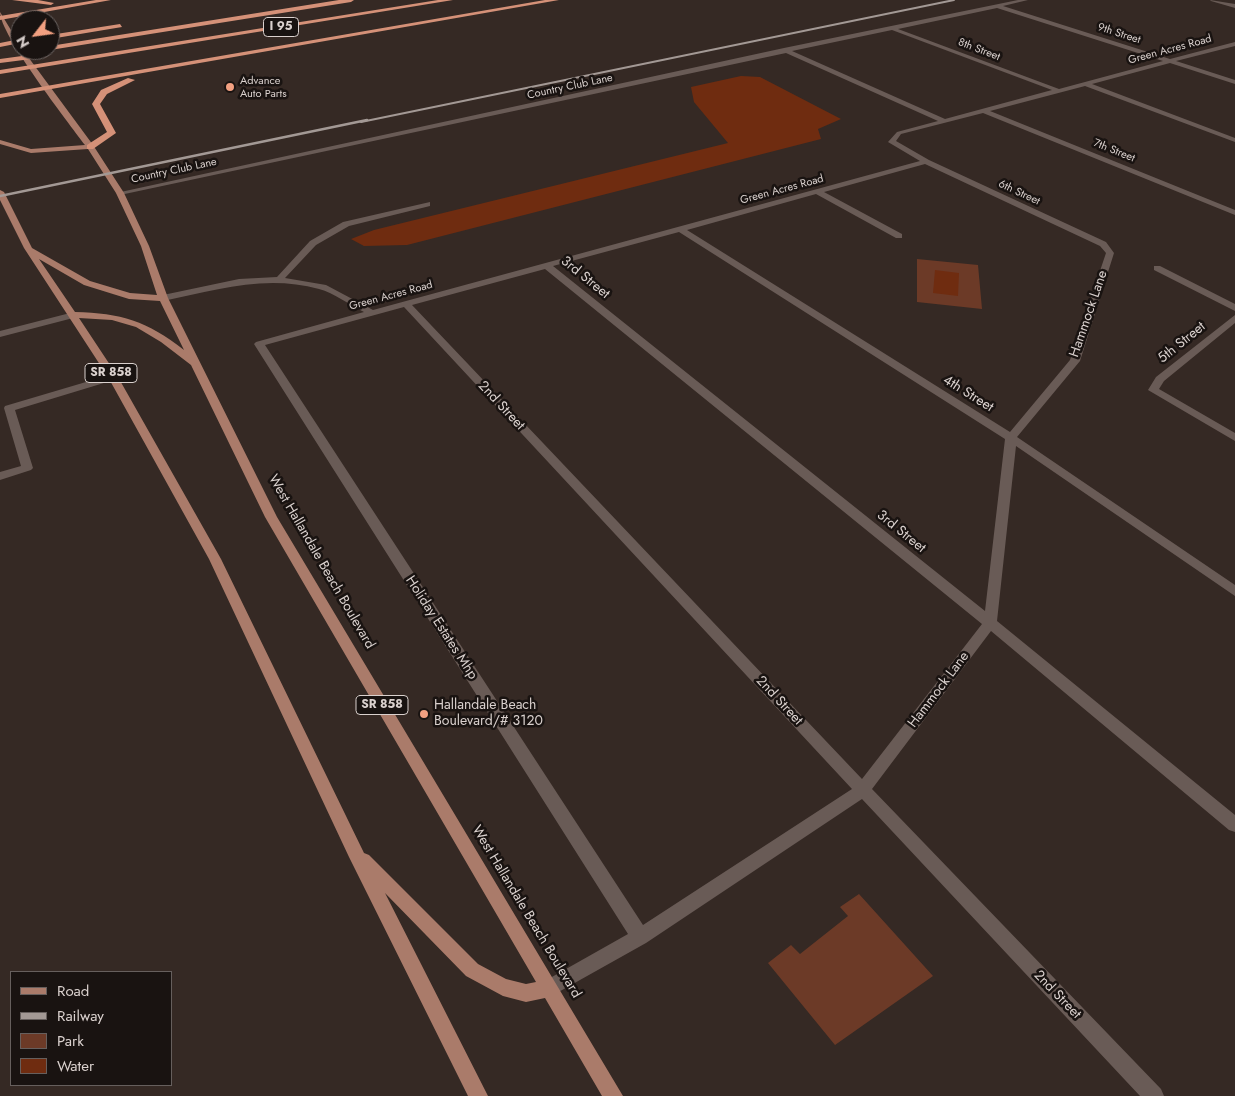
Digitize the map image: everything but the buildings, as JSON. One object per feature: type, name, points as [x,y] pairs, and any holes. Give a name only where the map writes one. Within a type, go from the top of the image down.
[{"type":"highway","points":[[15,0],[45,3],[90,2]]},
{"type":"highway","points":[[1,16],[108,0]]},
{"type":"highway","name":"I 95","points":[[0,72],[450,0]]},
{"type":"highway","points":[[0,96],[556,0]]},
{"type":"highway","points":[[0,62],[102,43],[353,3]]},
{"type":"highway","points":[[60,36],[129,25]]},
{"type":"highway","points":[[60,47],[102,43]]},
{"type":"highway","points":[[90,147],[112,132],[96,104],[104,92],[152,71]]},
{"type":"main road","name":"West Hallandale Beach Boulevard","points":[[1,16],[16,44],[90,147],[120,193],[145,246],[163,298],[271,517],[613,1096]]},
{"type":"main road","points":[[0,142],[31,151],[90,147]]},
{"type":"main road","name":"SR 858","points":[[0,192],[28,248],[74,315],[113,377],[215,559],[473,1093]]},
{"type":"main road","points":[[28,248],[87,283],[129,296],[163,298]]},
{"type":"main road","points":[[74,315],[108,315],[136,322],[156,332],[198,366]]},
{"type":"main road","points":[[355,852],[472,970],[503,987],[526,993],[549,988]]},
{"type":"street","name":"Country Club Lane","points":[[120,193],[1025,0]]},
{"type":"street","points":[[1213,0],[1234,6]]},
{"type":"street","name":"9th Street","points":[[997,6],[1235,82]]},
{"type":"street","name":"8th Street","points":[[891,28],[1060,91]]},
{"type":"street","name":"Green Acres Road","points":[[926,162],[892,142],[899,133],[1235,44]]},
{"type":"street","points":[[784,50],[945,121]]},
{"type":"street","points":[[1086,84],[1235,140]]},
{"type":"street","name":"7th Street","points":[[985,111],[1235,213]]},
{"type":"street","name":"Green Acres Road","points":[[259,344],[926,162]]},
{"type":"street","name":"6th Street","points":[[926,162],[1102,244]]},
{"type":"street","points":[[818,192],[899,236]]},
{"type":"street","points":[[279,280],[313,243],[346,224],[427,204]]},
{"type":"street","name":"4th Street","points":[[680,229],[1010,438],[1235,591]]},
{"type":"street","name":"Hammock Lane","points":[[1010,438],[1074,361],[1110,253],[1102,244]]},
{"type":"street","name":"3rd Street","points":[[546,265],[990,623],[1235,825]]},
{"type":"street","points":[[1157,268],[1235,308]]},
{"type":"street","points":[[163,298],[239,282],[279,280],[323,287],[372,313]]},
{"type":"street","name":"2nd Street","points":[[406,304],[1154,1096]]},
{"type":"street","points":[[0,334],[74,315]]},
{"type":"street","name":"5th Street","points":[[1235,318],[1160,379],[1153,390],[1235,438]]},
{"type":"street","name":"Holiday Estates Mhp","points":[[259,344],[640,938]]},
{"type":"street","points":[[0,476],[27,468],[9,408],[113,377]]},
{"type":"street","points":[[990,623],[1010,438]]},
{"type":"street","name":"Hammock Lane","points":[[549,988],[640,938],[863,790],[990,623]]},
{"type":"green space","points":[[917,259],[978,265],[982,309],[917,302]]},
{"type":"green space","points":[[859,894],[933,976],[835,1045],[768,963],[791,945],[800,954],[848,916],[840,907]]},
{"type":"water","points":[[741,76],[760,77],[841,119],[818,129],[821,139],[407,245],[364,246],[351,239],[374,230],[728,143],[694,102],[691,87]]},
{"type":"water","points":[[935,270],[959,273],[958,296],[933,293]]},
{"type":"railway","points":[[361,122],[954,0]]},
{"type":"railway","points":[[0,196],[367,120]]},
{"type":"place","name":"Advance Auto Parts","points":[[230,87]]},
{"type":"place","name":"Hallandale Beach Boulevard/# 3120","points":[[424,714]]}]
